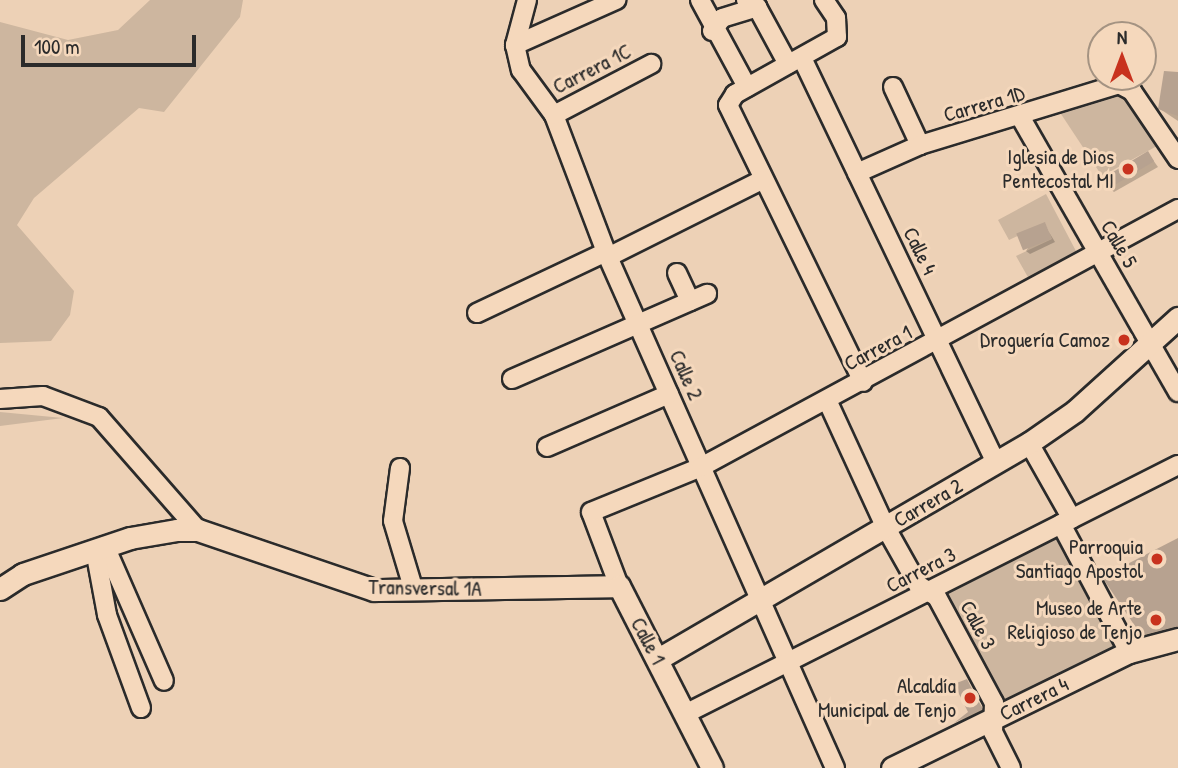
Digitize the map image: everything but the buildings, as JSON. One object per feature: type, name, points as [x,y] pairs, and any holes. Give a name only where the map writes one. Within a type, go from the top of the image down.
[{"type":"main road","name":"Carrera 2","points":[[658,659],[761,603],[1029,443],[1076,411],[1148,341],[1178,318]]},
{"type":"main road","points":[[0,589],[100,548],[156,532],[198,530]]},
{"type":"main road","name":"Transversal 1A","points":[[198,530],[348,586],[414,591],[619,586]]},
{"type":"main road","name":"Calle 1","points":[[619,586],[712,768]]},
{"type":"main road","name":"Carrera 4","points":[[892,768],[1129,652],[1178,639]]},
{"type":"street","points":[[515,45],[527,0]]},
{"type":"street","points":[[515,45],[616,0]]},
{"type":"street","points":[[700,0],[712,31],[747,87]]},
{"type":"street","points":[[824,0],[836,18],[837,37],[747,87],[728,102],[762,180],[863,382]]},
{"type":"street","points":[[712,31],[722,18],[751,4]]},
{"type":"street","name":"Calle 4","points":[[751,4],[795,61],[857,173],[996,463]]},
{"type":"street","name":"Calle 2","points":[[515,45],[521,70],[554,115],[607,254],[835,768]]},
{"type":"street","name":"Carrera 1C","points":[[554,115],[651,64]]},
{"type":"street","name":"Carrera 1D","points":[[857,173],[920,145],[1021,118],[1124,85],[1178,159]]},
{"type":"street","points":[[893,87],[920,145]]},
{"type":"street","name":"Calle 5","points":[[1021,118],[1178,393]]},
{"type":"street","points":[[477,313],[762,180]]},
{"type":"street","name":"Carrera 1","points":[[591,512],[701,467],[1100,257],[1178,209]]},
{"type":"street","points":[[677,273],[690,301]]},
{"type":"street","points":[[512,379],[707,294]]},
{"type":"street","points":[[547,447],[669,394]]},
{"type":"street","points":[[0,399],[43,396],[99,417],[198,530]]},
{"type":"street","name":"Calle 3","points":[[827,400],[886,528],[928,591],[994,703],[995,738],[1011,768]]},
{"type":"street","points":[[1029,443],[1129,652]]},
{"type":"street","name":"Carrera 3","points":[[685,714],[789,664],[1178,465]]},
{"type":"street","points":[[400,468],[393,521],[414,591]]},
{"type":"street","name":"Calle 1","points":[[591,512],[619,586]]},
{"type":"street","points":[[100,548],[164,681]]},
{"type":"street","points":[[100,548],[107,615],[141,708]]},
{"type":"shaded area","points":[[150,0],[243,0],[240,17],[164,112],[139,108],[34,198],[17,225],[74,291],[70,315],[51,341],[0,343],[0,22],[68,40],[118,30]]},
{"type":"shaded area","points":[[1118,91],[1157,146],[1102,176],[1059,111]]},
{"type":"shaded area","points":[[1046,194],[1077,253],[1029,279],[1016,256],[1052,239],[1045,223],[1009,240],[998,220]]},
{"type":"shaded area","points":[[0,412],[63,418],[0,426]]},
{"type":"shaded area","points":[[1060,533],[1120,645],[1005,706],[945,594]]},
{"type":"place","name":"Iglesia de Dios Pentecostal MI","points":[[1128,169]]},
{"type":"place","name":"Droguería Camoz","points":[[1124,340]]},
{"type":"place","name":"Parroquia Santiago Apostol","points":[[1157,559]]},
{"type":"place","name":"Museo de Arte Religioso de Tenjo","points":[[1156,620]]},
{"type":"place","name":"Alcaldía Municipal de Tenjo","points":[[970,698]]}]
